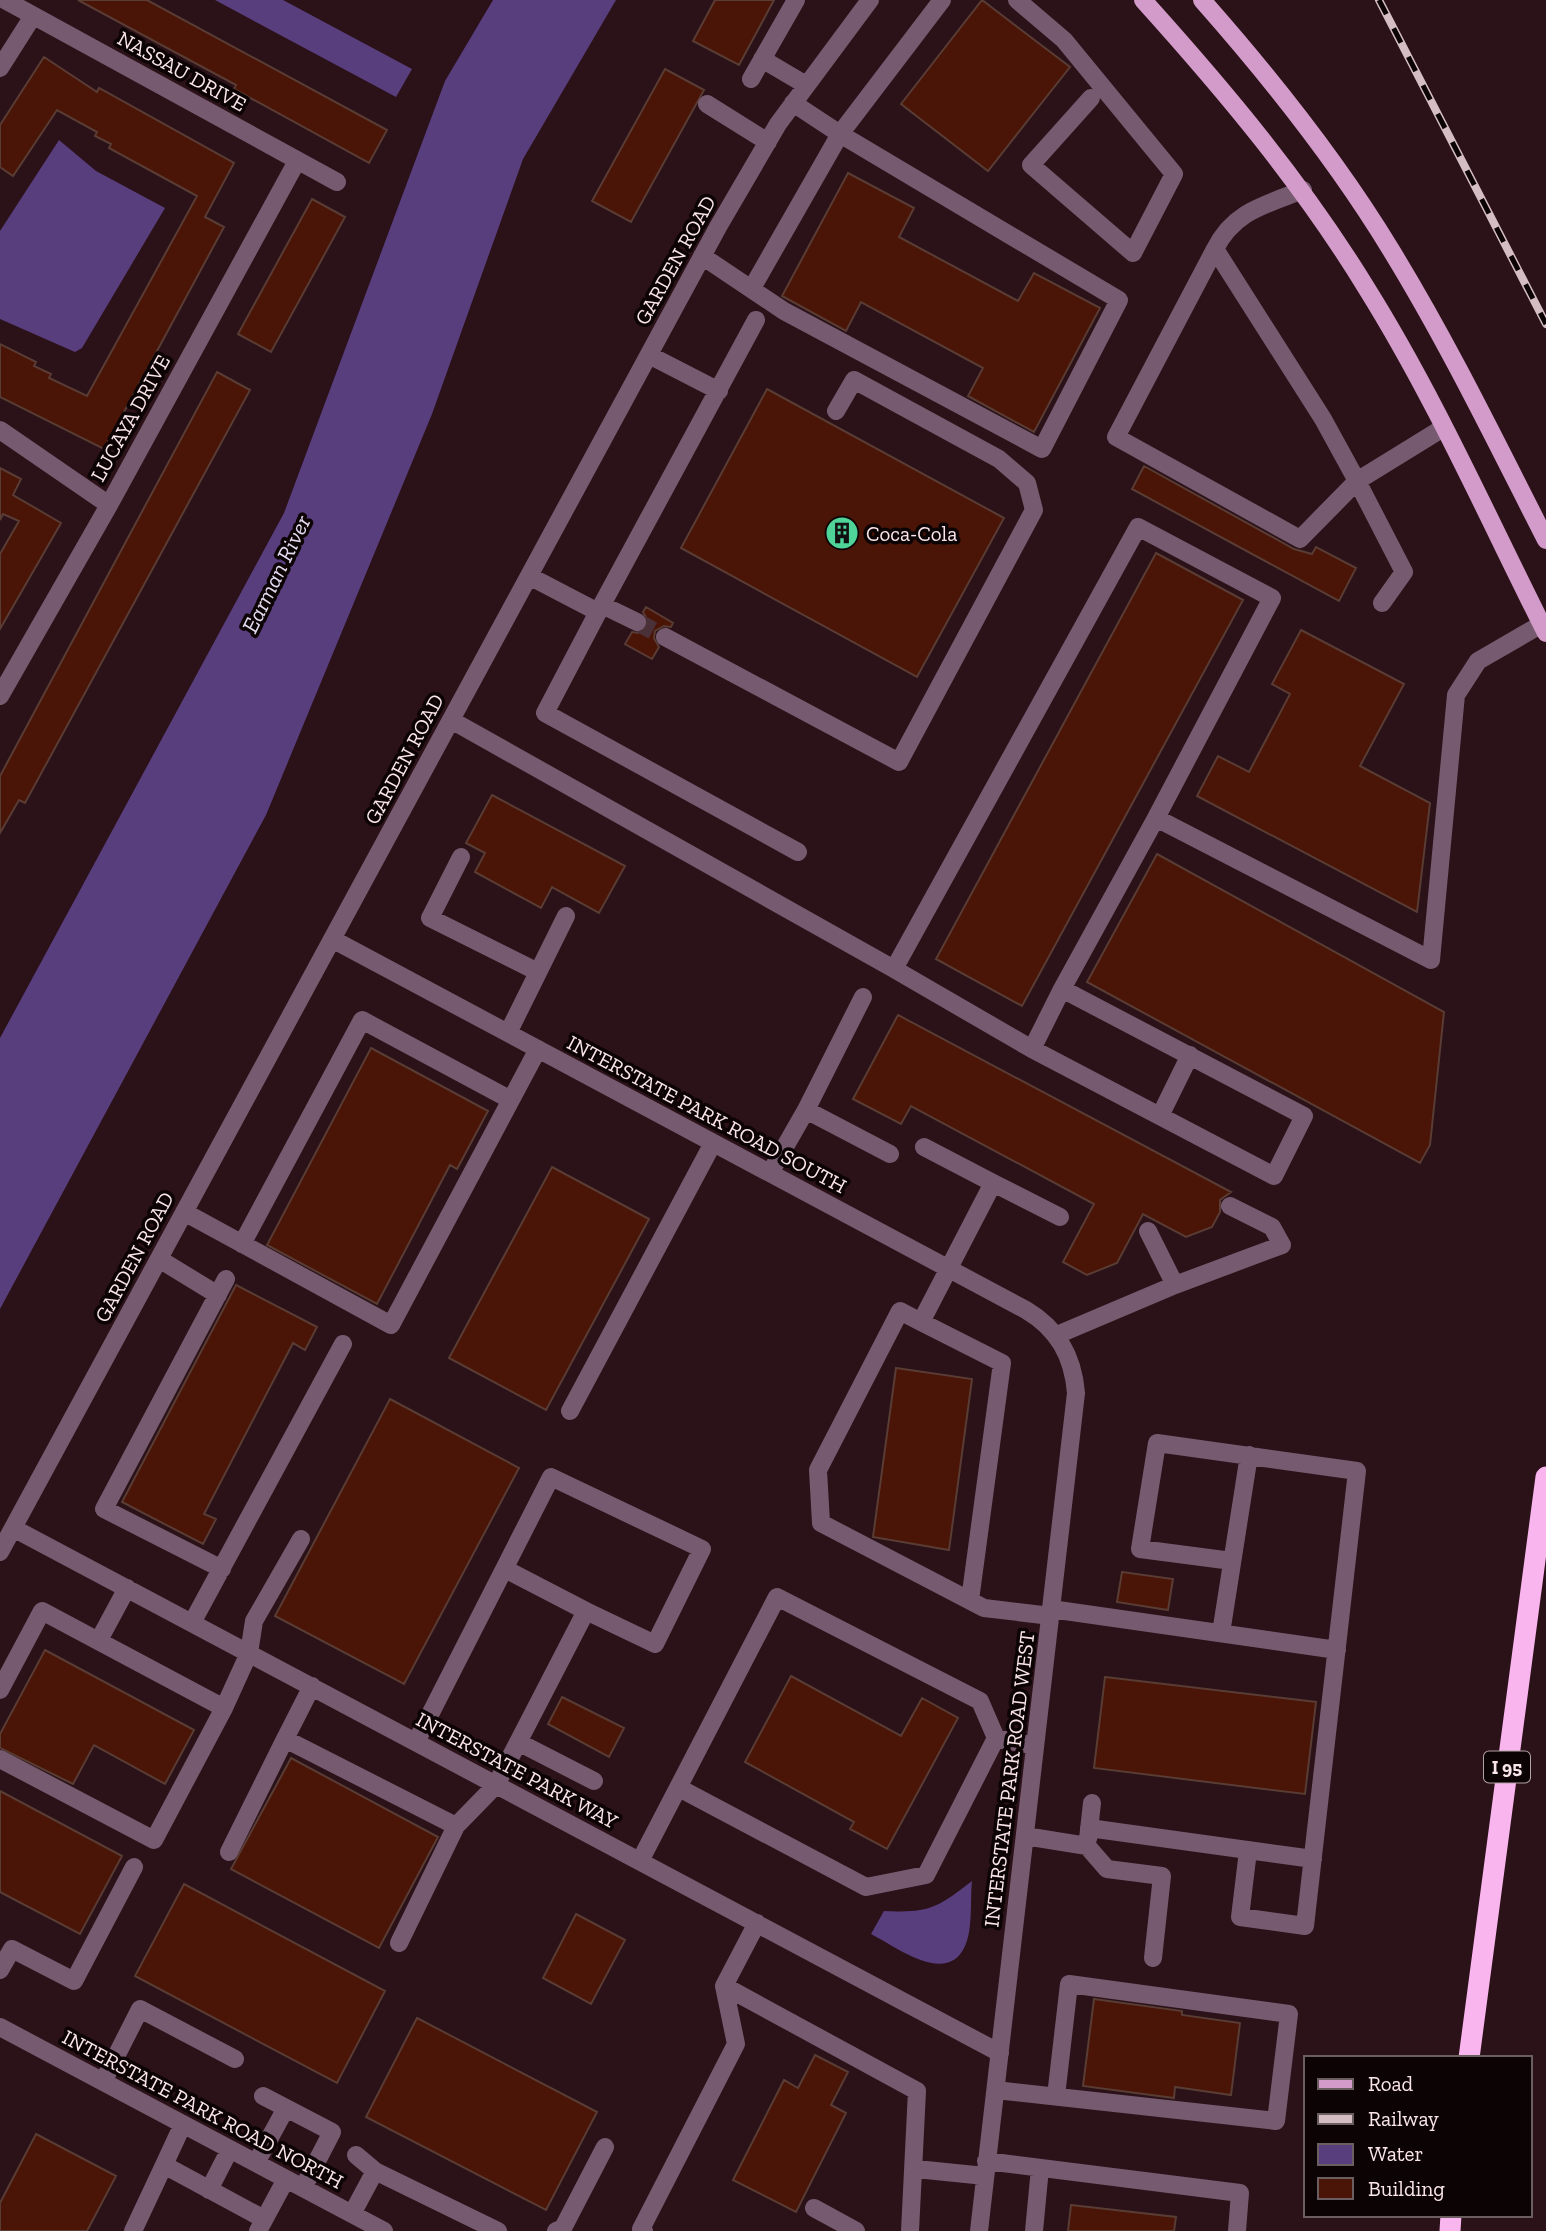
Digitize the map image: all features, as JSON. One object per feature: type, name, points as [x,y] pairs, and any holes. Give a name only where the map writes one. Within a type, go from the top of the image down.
[{"type":"highway","name":"I 95","points":[[1469,2056],[1546,1477]]},
{"type":"main road","points":[[1143,0],[1252,123],[1303,190],[1368,290],[1443,429],[1544,628]]},
{"type":"main road","points":[[1202,0],[1280,94],[1390,248],[1455,360],[1546,540]]},
{"type":"street","name":"NASSAU DRIVE","points":[[5,0],[337,182]]},
{"type":"street","points":[[751,79],[796,0]]},
{"type":"street","name":"GARDEN ROAD","points":[[0,1552],[702,256],[793,103],[870,0]]},
{"type":"street","points":[[752,288],[840,134],[942,0]]},
{"type":"street","points":[[1017,0],[1064,40],[1174,174],[1133,253],[1031,165],[1091,98]]},
{"type":"street","points":[[0,68],[33,16]]},
{"type":"street","points":[[762,59],[806,85]]},
{"type":"street","points":[[702,256],[784,311],[1042,449],[1119,300],[840,134],[793,103]]},
{"type":"street","points":[[707,104],[768,142]]},
{"type":"street","name":"LUCAYA DRIVE","points":[[0,696],[109,505],[297,161]]},
{"type":"street","points":[[1303,190],[1245,213],[1224,230],[1116,437],[1300,539],[1356,481],[1443,429]]},
{"type":"street","points":[[1215,249],[1323,419],[1404,572],[1382,603]]},
{"type":"street","points":[[756,320],[545,713],[798,852]]},
{"type":"street","points":[[649,355],[719,391]]},
{"type":"street","points":[[665,637],[899,762],[1034,510],[1027,483],[999,459],[853,380],[836,411]]},
{"type":"street","points":[[0,430],[109,505]]},
{"type":"street","points":[[894,969],[1138,527],[1272,598],[1032,1049]]},
{"type":"street","points":[[529,576],[600,609],[637,622]]},
{"type":"street","points":[[1156,818],[1431,960],[1456,695],[1478,661],[1544,628]]},
{"type":"street","points":[[451,720],[1032,1049],[1274,1176],[1304,1116],[1062,989]]},
{"type":"street","points":[[461,857],[430,918],[538,972]]},
{"type":"street","points":[[508,1033],[566,916]]},
{"type":"street","name":"INTERSTATE PARK ROAD SOUTH","points":[[332,939],[1038,1317],[1057,1335]]},
{"type":"street","points":[[770,1173],[806,1110],[863,997]]},
{"type":"street","points":[[242,1244],[362,1020],[511,1100]]},
{"type":"street","points":[[184,1212],[391,1325],[538,1049]]},
{"type":"street","points":[[1160,1116],[1190,1055]]},
{"type":"street","points":[[806,1110],[890,1154]]},
{"type":"street","points":[[570,1410],[713,1143]]},
{"type":"street","points":[[925,1147],[1060,1217]]},
{"type":"street","points":[[921,1322],[993,1183]]},
{"type":"street","points":[[1057,1335],[1175,1285],[1282,1245],[1272,1227],[1230,1206]]},
{"type":"street","points":[[1148,1231],[1175,1285]]},
{"type":"street","points":[[159,1259],[222,1287],[104,1509],[222,1569]]},
{"type":"street","points":[[970,1600],[1002,1363],[900,1311],[818,1470],[821,1522],[984,1608],[1221,1633],[1337,1650]]},
{"type":"street","name":"INTERSTATE PARK ROAD WEST","points":[[979,2231],[1076,1393],[1072,1362],[1057,1335]]},
{"type":"street","points":[[193,1621],[343,1344]]},
{"type":"street","points":[[1232,1561],[1140,1549],[1157,1443],[1357,1471],[1305,1926],[1240,1917],[1248,1851]]},
{"type":"street","points":[[1221,1633],[1249,1455]]},
{"type":"street","points":[[416,1742],[551,1477],[702,1549],[655,1644],[505,1569]]},
{"type":"street","name":"INTERSTATE PARK WAY","points":[[13,1528],[193,1621],[1000,2053]]},
{"type":"street","points":[[0,1759],[154,1840],[224,1707],[249,1653],[254,1621],[300,1539]]},
{"type":"street","points":[[99,1640],[127,1588]]},
{"type":"street","points":[[640,1861],[681,1788],[777,1597],[980,1701],[996,1738]]},
{"type":"street","points":[[0,1690],[43,1611],[224,1707]]},
{"type":"street","points":[[399,1943],[456,1826],[496,1784],[586,1611]]},
{"type":"street","points":[[229,1852],[312,1686]]},
{"type":"street","points":[[996,1738],[1035,1746]]},
{"type":"street","points":[[681,1788],[866,1887],[926,1875],[996,1738]]},
{"type":"street","points":[[285,1739],[456,1826]]},
{"type":"street","points":[[518,1742],[594,1781]]},
{"type":"street","points":[[1093,1802],[1088,1837],[1107,1869],[1162,1876],[1153,1958]]},
{"type":"street","points":[[1025,1836],[1088,1837],[1313,1859]]},
{"type":"street","points":[[0,1970],[6,1946],[74,1981],[134,1867]]},
{"type":"street","points":[[644,2231],[641,2229],[736,2044],[723,1986],[757,1923]]},
{"type":"street","points":[[996,2090],[1276,2120],[1289,2014],[1069,1984],[1056,2095]]},
{"type":"street","points":[[723,1986],[917,2091],[916,2169],[910,2231]]},
{"type":"street","points":[[103,2082],[140,2009],[235,2059]]},
{"type":"street","name":"INTERSTATE PARK ROAD NORTH","points":[[0,2027],[384,2231]]},
{"type":"street","points":[[263,2096],[332,2132],[303,2188]]},
{"type":"street","points":[[256,2163],[286,2108]]},
{"type":"street","points":[[133,2231],[183,2124]]},
{"type":"street","points":[[556,2231],[563,2228],[605,2147]]},
{"type":"street","points":[[209,2190],[230,2149]]},
{"type":"street","points":[[356,2155],[375,2171],[498,2231]]},
{"type":"street","points":[[164,2165],[209,2190],[261,2225],[286,2179]]},
{"type":"street","points":[[916,2169],[1040,2168],[1240,2193],[1237,2231]]},
{"type":"street","points":[[1034,2231],[1040,2168]]},
{"type":"street","points":[[352,2214],[375,2171]]},
{"type":"street","points":[[814,2208],[856,2231]]},
{"type":"water","points":[[215,0],[283,0],[412,69],[396,97]]},
{"type":"water","name":"Earman River","points":[[493,0],[616,0],[523,159],[432,414],[266,815],[0,1309],[0,1038],[284,513],[445,81]]},
{"type":"water","points":[[59,140],[96,171],[165,208],[82,348],[75,352],[0,319],[0,231]]},
{"type":"water","points":[[972,1881],[969,1931],[965,1946],[957,1958],[946,1963],[920,1960],[871,1934],[884,1911],[911,1911],[931,1907]]},
{"type":"building","points":[[78,0],[147,0],[387,130],[369,163],[234,89],[236,85]]},
{"type":"building","points":[[715,0],[774,0],[739,65],[693,41]]},
{"type":"building","points":[[982,0],[1070,67],[988,171],[901,104]]},
{"type":"building","points":[[44,57],[97,92],[99,88],[234,163],[205,217],[224,227],[104,449],[0,397],[0,344],[36,362],[34,366],[51,374],[49,378],[87,396],[197,196],[109,148],[111,144],[95,136],[97,132],[57,110],[13,176],[0,167],[0,125]]},
{"type":"building","points":[[665,69],[704,90],[631,222],[592,201]]},
{"type":"building","points":[[848,173],[914,208],[899,237],[1018,301],[1034,273],[1100,308],[1034,432],[968,396],[983,368],[861,302],[846,331],[782,296]]},
{"type":"building","points":[[312,199],[345,217],[271,352],[238,334]]},
{"type":"building","points":[[217,372],[250,390],[25,803],[19,800],[0,833],[0,776]]},
{"type":"building","name":"Coca-Cola","points":[[767,389],[1004,518],[917,677],[681,548]]},
{"type":"building","points":[[1144,466],[1294,549],[1312,554],[1316,547],[1356,568],[1339,601],[1132,489]]},
{"type":"building","points":[[0,468],[21,479],[13,495],[61,523],[0,629],[0,554],[19,521],[3,514],[0,520]]},
{"type":"building","points":[[1156,553],[1243,600],[1022,1006],[936,959]]},
{"type":"building","points":[[646,607],[673,623],[671,627],[664,626],[655,631],[654,638],[659,647],[652,659],[625,644],[632,632],[638,633],[647,628],[648,621],[643,612]]},
{"type":"building","points":[[1301,630],[1404,684],[1360,766],[1430,803],[1417,912],[1197,796],[1218,756],[1249,772],[1290,694],[1272,684]]},
{"type":"building","points":[[492,795],[625,866],[599,913],[552,887],[541,908],[475,872],[485,853],[466,843]]},
{"type":"building","points":[[1157,854],[1444,1012],[1430,1145],[1420,1163],[1087,982]]},
{"type":"building","points":[[898,1015],[1231,1192],[1220,1200],[1220,1212],[1212,1227],[1186,1237],[1143,1214],[1117,1263],[1087,1275],[1063,1262],[1094,1204],[911,1106],[901,1124],[853,1099]]},
{"type":"building","points":[[371,1048],[488,1111],[457,1169],[450,1165],[377,1304],[267,1245]]},
{"type":"building","points":[[552,1167],[649,1219],[546,1410],[449,1358]]},
{"type":"building","points":[[236,1285],[317,1327],[305,1350],[293,1343],[204,1514],[216,1519],[203,1544],[122,1502]]},
{"type":"building","points":[[896,1368],[972,1379],[949,1550],[873,1537]]},
{"type":"building","points":[[390,1399],[519,1468],[404,1684],[275,1616]]},
{"type":"building","points":[[1122,1572],[1173,1579],[1168,1610],[1117,1602]]},
{"type":"building","points":[[45,1650],[194,1730],[165,1784],[94,1745],[73,1784],[0,1748],[0,1734]]},
{"type":"building","points":[[791,1676],[901,1736],[922,1698],[958,1718],[887,1849],[850,1829],[854,1822],[745,1762]]},
{"type":"building","points":[[1105,1677],[1316,1702],[1305,1794],[1094,1768]]},
{"type":"building","points":[[562,1697],[624,1728],[609,1757],[548,1724]]},
{"type":"building","points":[[291,1758],[438,1837],[379,1948],[231,1869]]},
{"type":"building","points":[[0,1791],[122,1856],[80,1934],[0,1892]]},
{"type":"building","points":[[184,1884],[385,1991],[337,2083],[135,1976]]},
{"type":"building","points":[[576,1914],[625,1940],[591,2004],[543,1978]]},
{"type":"building","points":[[1094,1999],[1182,2011],[1182,2015],[1240,2023],[1231,2095],[1175,2087],[1174,2098],[1083,2086]]},
{"type":"building","points":[[417,2018],[597,2112],[546,2210],[366,2117]]},
{"type":"building","points":[[815,2055],[848,2072],[831,2105],[846,2113],[796,2212],[733,2180],[784,2080],[798,2088]]},
{"type":"building","points":[[36,2134],[116,2176],[87,2231],[0,2231],[0,2203]]},
{"type":"building","points":[[1071,2205],[1176,2217],[1174,2231],[1068,2231]]},
{"type":"tunnel","points":[[637,622],[665,637]]},
{"type":"railway","points":[[1379,0],[1546,324]]},
{"type":"place","name":"Coca-Cola","points":[[842,533]]}]
